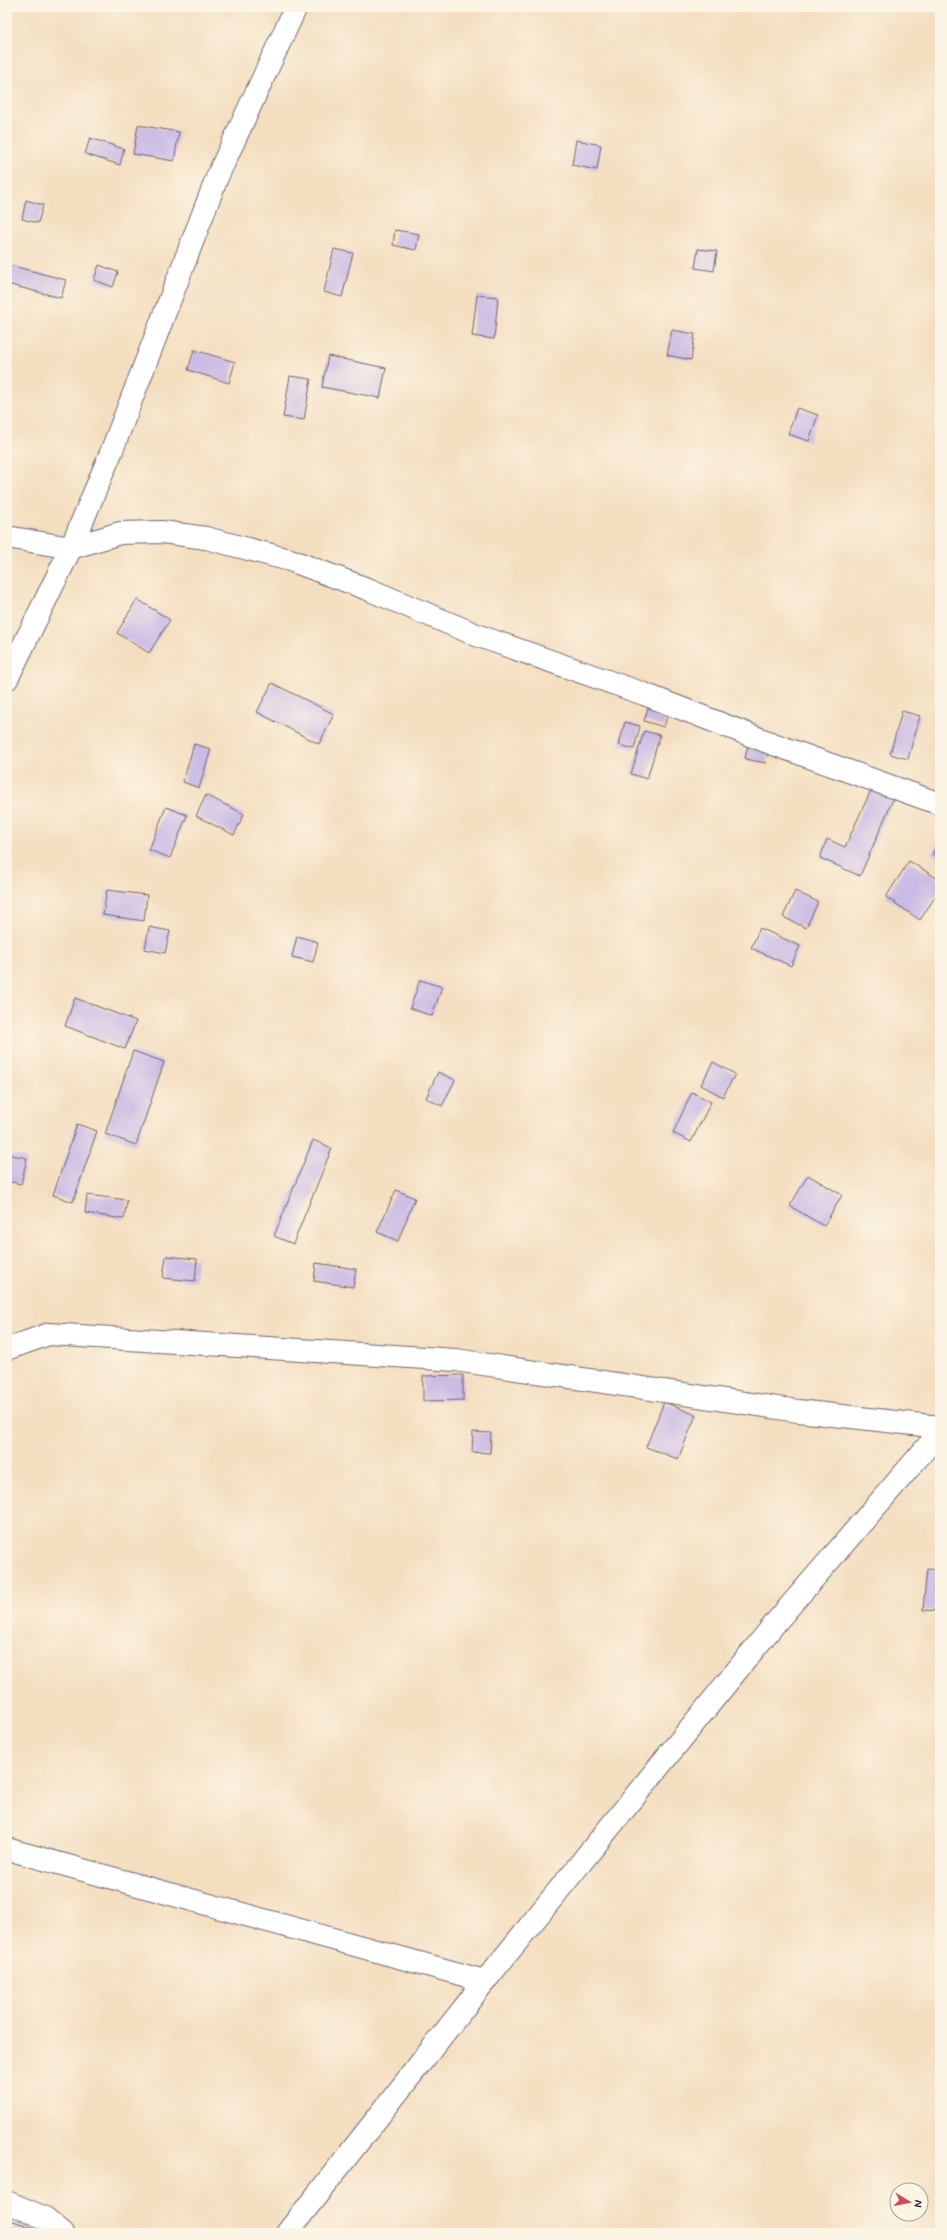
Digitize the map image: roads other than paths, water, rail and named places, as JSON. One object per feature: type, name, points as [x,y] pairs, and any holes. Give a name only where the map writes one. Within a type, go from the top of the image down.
[{"type":"street","points":[[7,678],[71,548],[110,455],[218,175],[296,7]]},
{"type":"street","points":[[7,537],[71,548],[120,534],[162,532],[206,538],[290,560],[370,590],[479,636],[644,694],[787,750],[940,804]]},
{"type":"street","points":[[7,1349],[49,1334],[456,1360],[798,1411],[940,1427]]},
{"type":"street","points":[[287,2233],[485,1981],[777,1621],[940,1432]]},
{"type":"street","points":[[7,1849],[485,1981]]},
{"type":"street","points":[[7,2202],[45,2218],[63,2233]]}]
